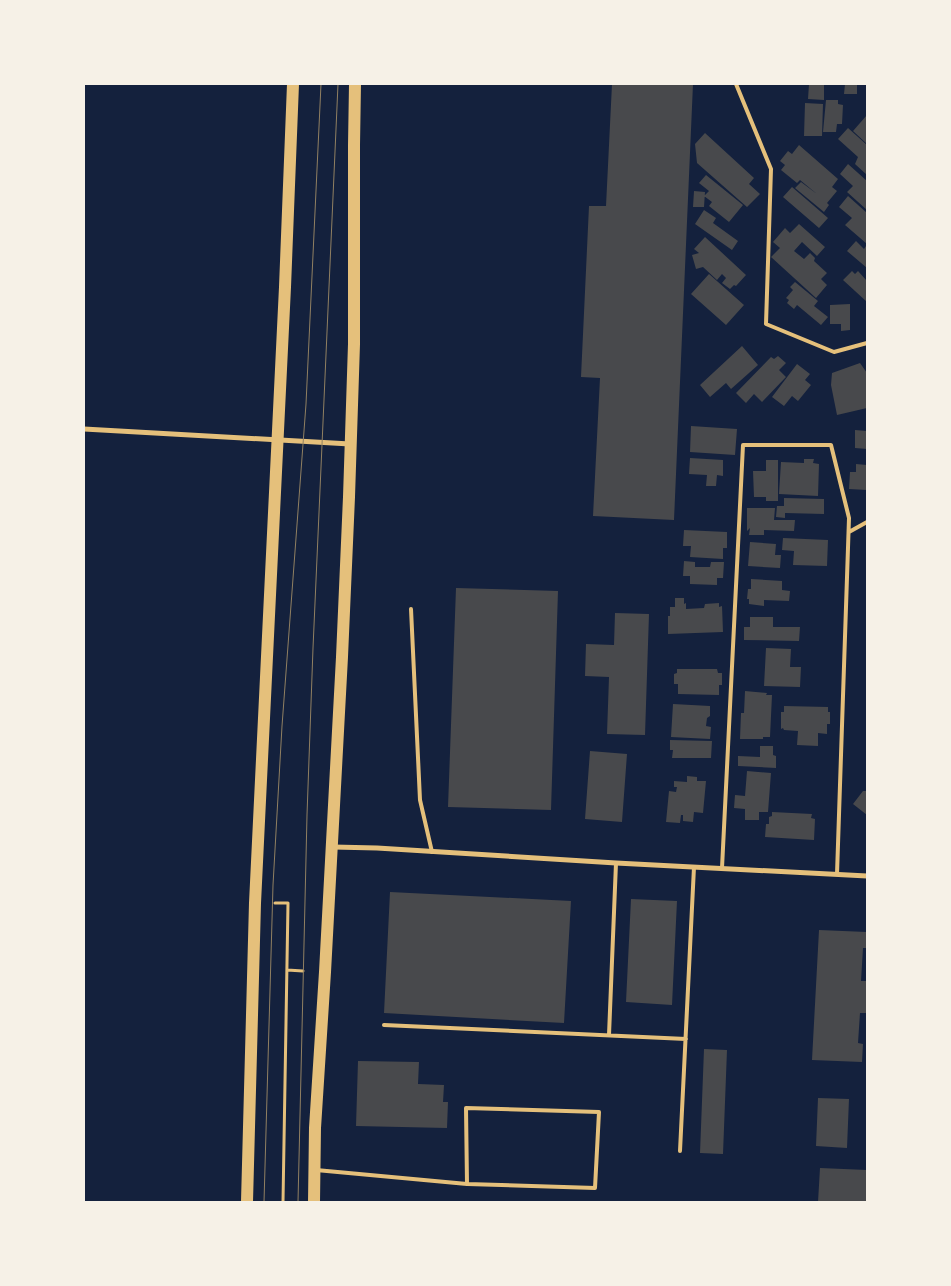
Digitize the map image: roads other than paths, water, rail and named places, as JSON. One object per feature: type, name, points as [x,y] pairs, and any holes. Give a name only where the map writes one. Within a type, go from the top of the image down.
[{"type":"main road","points":[[247,1202],[255,903],[278,440],[293,84]]},
{"type":"main road","points":[[314,1202],[318,1081],[326,972],[351,444],[354,334],[355,84]]},
{"type":"street","points":[[84,429],[351,444]]},
{"type":"street","points":[[332,847],[867,876]]},
{"type":"lane","points":[[736,84],[770,169],[766,324],[834,352],[867,343]]},
{"type":"lane","points":[[722,868],[743,445],[831,445],[849,518],[837,874]]},
{"type":"lane","points":[[849,532],[867,522]]},
{"type":"lane","points":[[411,609],[420,800],[432,852]]},
{"type":"lane","points":[[608,1035],[616,863]]},
{"type":"lane","points":[[680,1151],[694,867]]},
{"type":"lane","points":[[384,1025],[686,1040]]},
{"type":"lane","points":[[314,1170],[467,1184],[595,1188],[599,1112],[466,1108],[467,1184]]},
{"type":"tram line","points":[[264,1202],[273,885],[282,726],[306,404],[321,84]]},
{"type":"tram line","points":[[298,1202],[307,815],[338,84]]}]
